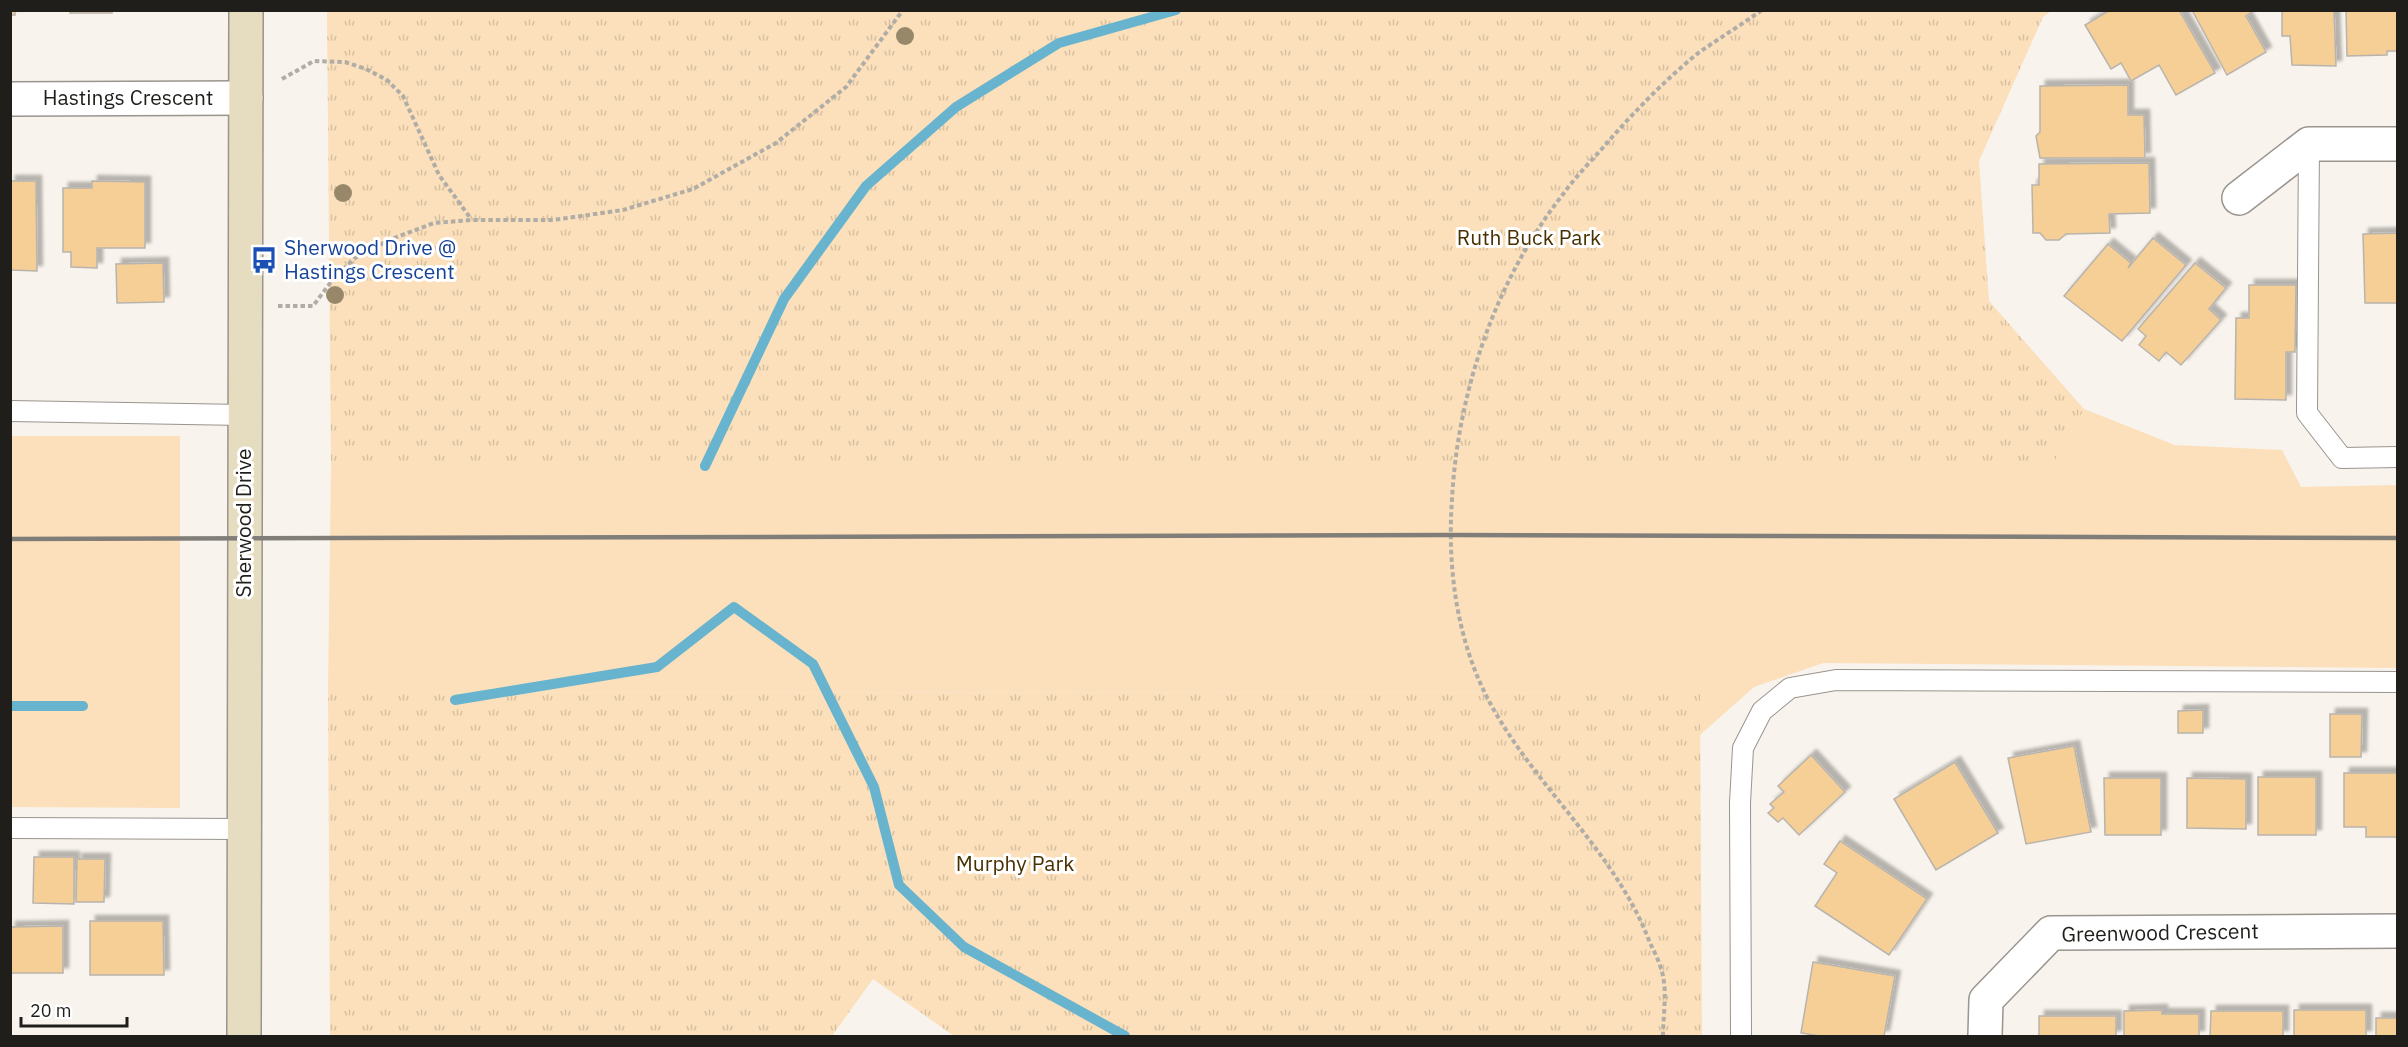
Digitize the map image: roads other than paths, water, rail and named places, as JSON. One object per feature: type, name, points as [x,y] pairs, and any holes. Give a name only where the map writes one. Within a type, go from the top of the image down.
[{"type":"street","name":"Sherwood Drive","points":[[244,1036],[246,10]]},
{"type":"street","name":"Hastings Crescent","points":[[10,99],[246,98]]},
{"type":"street","points":[[2239,198],[2309,144],[2397,144]]},
{"type":"street","name":"Greenwood Crescent","points":[[1985,1036],[1986,1000],[2051,933],[2397,931]]},
{"type":"lane","points":[[2309,144],[2307,413],[2342,458],[2397,457]]},
{"type":"lane","points":[[10,411],[244,415]]},
{"type":"lane","points":[[1741,1036],[1740,803],[1743,748],[1762,711],[1790,688],[1836,680],[2397,682]]},
{"type":"lane","points":[[10,828],[245,828]]},
{"type":"waterway","points":[[705,466],[784,299],[866,186],[956,107],[1059,43],[1176,10]]},
{"type":"waterway","points":[[455,700],[657,667],[734,607],[813,664],[874,787],[899,885],[964,947],[1125,1036]]},
{"type":"waterway","points":[[10,706],[83,706]]},
{"type":"railway","points":[[10,539],[1449,535],[2398,538]]},
{"type":"place","name":"Sherwood Drive @ Hastings Crescent","points":[[264,260]]},
{"type":"park label","name":"Ruth Buck Park","points":[[1529,238]]},
{"type":"park label","name":"Murphy Park","points":[[1015,864]]}]
